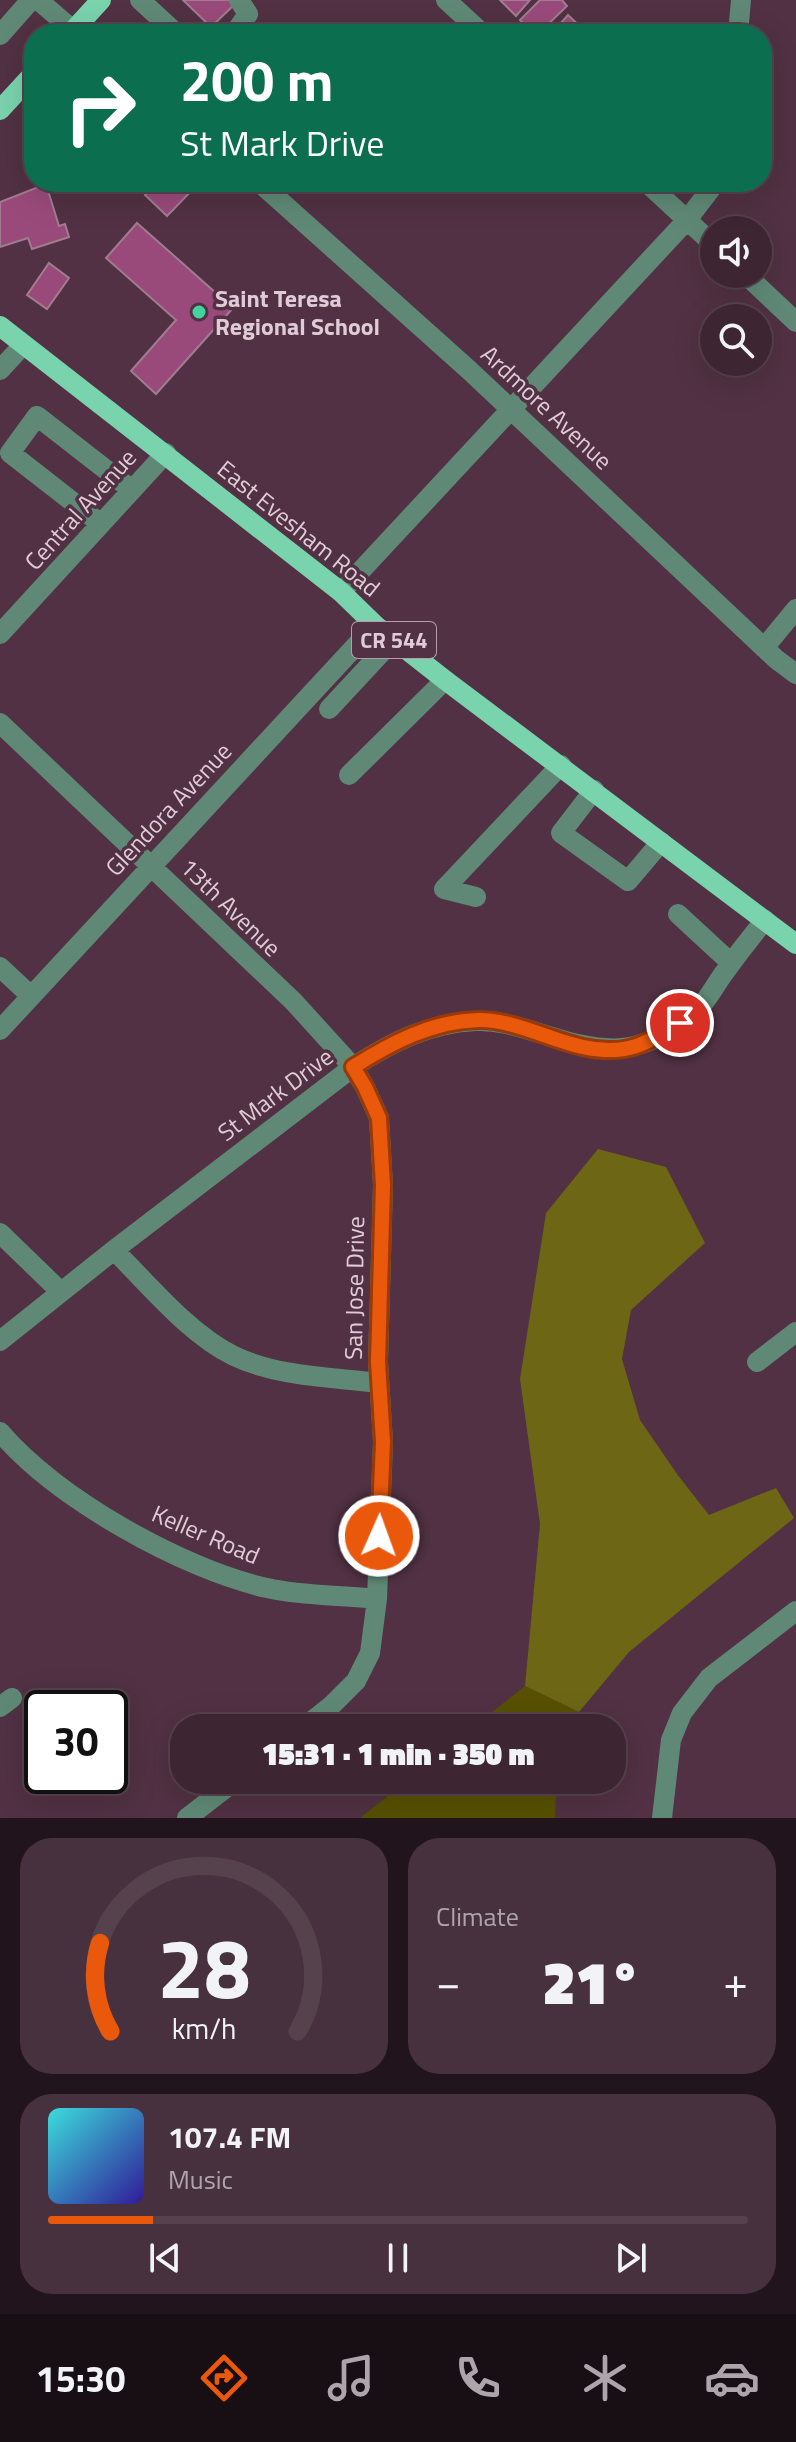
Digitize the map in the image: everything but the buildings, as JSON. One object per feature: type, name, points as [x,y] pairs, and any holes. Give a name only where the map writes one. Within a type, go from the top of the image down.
[{"type":"main road","points":[[83,24],[101,0]]},
{"type":"main road","points":[[0,110],[24,84]]},
{"type":"main road","name":"East Evesham Road","points":[[0,326],[341,592],[375,625],[445,680],[796,944]]},
{"type":"street","points":[[0,35],[31,0]]},
{"type":"street","points":[[38,0],[71,24]]},
{"type":"street","points":[[140,0],[166,24]]},
{"type":"street","points":[[239,0],[248,14],[241,24]]},
{"type":"street","points":[[446,0],[472,24]]},
{"type":"street","points":[[739,24],[741,0]]},
{"type":"street","name":"Ardmore Avenue","points":[[270,192],[512,410],[764,648],[796,674]]},
{"type":"street","points":[[657,192],[700,232]]},
{"type":"street","points":[[341,592],[687,220],[708,192]]},
{"type":"street","points":[[760,288],[796,322]]},
{"type":"street","points":[[0,370],[23,345]]},
{"type":"street","points":[[101,524],[10,453],[37,416],[132,490]]},
{"type":"street","name":"Central Avenue","points":[[0,634],[166,453]]},
{"type":"street","points":[[764,648],[796,609]]},
{"type":"street","name":"Glendora Avenue","points":[[0,1030],[375,625]]},
{"type":"street","points":[[329,709],[394,639]]},
{"type":"street","points":[[349,775],[445,680]]},
{"type":"street","name":"13th Avenue","points":[[0,723],[293,1001],[353,1067]]},
{"type":"street","points":[[476,897],[444,889],[561,765]]},
{"type":"street","points":[[594,790],[561,833],[628,881],[661,842]]},
{"type":"street","points":[[678,914],[731,963]]},
{"type":"street","name":"St Mark Drive","points":[[0,1341],[353,1067],[394,1041],[442,1025],[478,1020],[502,1022],[585,1046],[606,1050],[626,1049],[652,1039],[698,1010],[765,920]]},
{"type":"street","points":[[0,967],[31,996]]},
{"type":"street","name":"San Jose Drive","points":[[321,1714],[356,1681],[370,1653],[377,1599],[383,1442],[379,1383],[383,1185],[379,1118],[353,1067]]},
{"type":"street","points":[[0,1233],[61,1292]]},
{"type":"street","points":[[114,1250],[199,1334],[234,1356],[273,1370],[379,1383]]},
{"type":"street","points":[[757,1362],[796,1332]]},
{"type":"street","name":"Keller Road","points":[[0,1432],[17,1452],[59,1486],[169,1552],[267,1588],[377,1599]]},
{"type":"street","points":[[662,1818],[671,1740],[682,1713],[709,1678],[796,1611]]},
{"type":"street","points":[[187,1818],[218,1794]]},
{"type":"shaded area","points":[[598,1149],[666,1167],[705,1243],[631,1310],[622,1359],[640,1420],[709,1515],[776,1488],[794,1518],[629,1652],[579,1712],[525,1686],[540,1524],[520,1379],[546,1213]]},
{"type":"shaded area","points":[[525,1686],[579,1712],[577,1714],[490,1714]]},
{"type":"shaded area","points":[[390,1794],[556,1794],[555,1818],[360,1818]]},
{"type":"place","name":"Saint Teresa Regional School","points":[[199,312]]},
{"type":"route","points":[[379,1536],[383,1442],[378,1362],[383,1185],[379,1118],[353,1067],[394,1041],[442,1025],[478,1020],[502,1022],[574,1044],[606,1050],[626,1049],[680,1023]]}]
